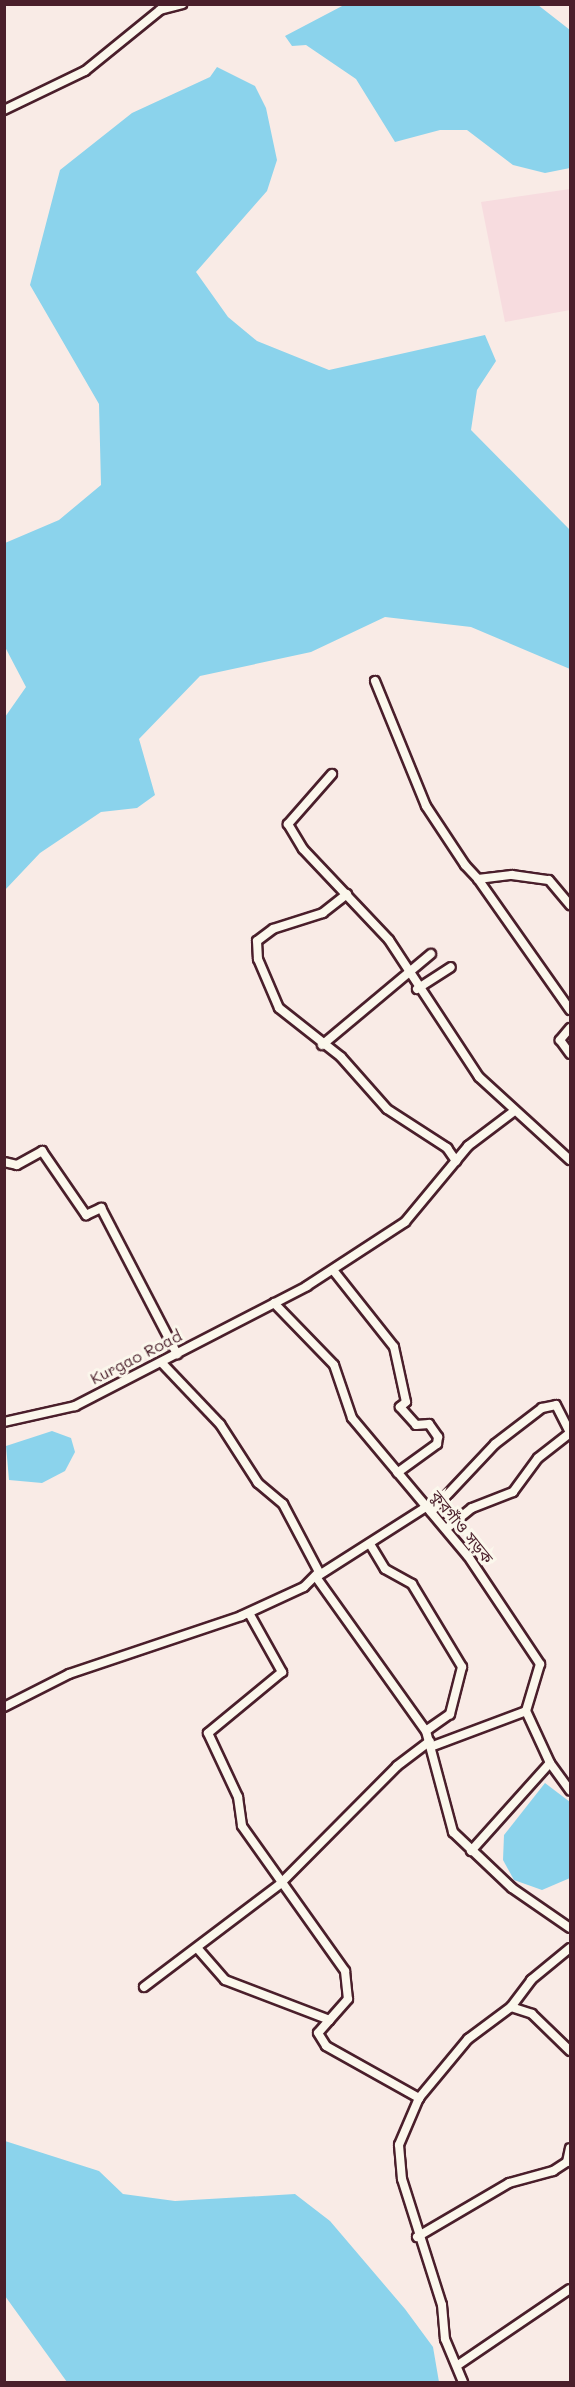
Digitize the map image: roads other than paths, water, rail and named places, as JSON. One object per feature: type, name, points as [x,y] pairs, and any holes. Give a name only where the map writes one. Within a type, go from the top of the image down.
[{"type":"street","points":[[4,110],[85,71],[160,10],[182,4]]},
{"type":"street","points":[[375,681],[426,806],[445,841],[478,879],[570,1010]]},
{"type":"street","points":[[332,774],[288,824],[303,849],[388,940],[417,989],[479,1077],[513,1112],[570,1160]]},
{"type":"street","points":[[478,879],[512,875],[549,880],[570,905]]},
{"type":"street","points":[[347,894],[323,913],[288,921],[257,941],[258,959],[279,1008],[322,1045],[341,1058],[387,1108],[447,1148],[456,1161]]},
{"type":"street","points":[[322,1045],[432,954]]},
{"type":"street","points":[[417,989],[451,967]]},
{"type":"street","points":[[570,1028],[560,1040],[570,1054]]},
{"type":"street","name":"Kurgao Road","points":[[4,1422],[63,1411],[162,1363],[333,1270],[405,1222],[456,1161],[513,1112]]},
{"type":"street","points":[[4,1162],[17,1165],[42,1151],[86,1215],[101,1208],[177,1354]]},
{"type":"street","points":[[333,1270],[394,1347],[406,1402],[400,1407],[416,1425],[429,1424],[438,1437],[436,1444],[396,1473]]},
{"type":"street","name":"কুরগাঁও সড়ক","points":[[274,1303],[334,1365],[352,1418],[396,1473],[446,1529],[540,1664],[526,1711]]},
{"type":"street","points":[[162,1363],[220,1424],[258,1483],[283,1504],[319,1572],[316,1577]]},
{"type":"street","points":[[4,1707],[69,1674],[249,1613],[316,1577],[429,1509],[495,1444],[542,1408],[556,1405],[570,1432],[538,1458],[513,1492],[472,1508],[446,1529]]},
{"type":"street","points":[[370,1544],[385,1569],[412,1584],[462,1667],[450,1714],[426,1731]]},
{"type":"street","points":[[316,1577],[426,1731],[431,1744],[447,1821],[471,1851],[512,1888],[570,1928]]},
{"type":"street","points":[[249,1613],[282,1672],[208,1733],[238,1797],[242,1826],[279,1884],[345,1971],[348,1999],[318,2033],[326,2046],[419,2098]]},
{"type":"street","points":[[144,1987],[198,1949],[279,1884],[397,1766],[431,1744],[526,1711],[550,1763],[570,1791]]},
{"type":"street","points":[[471,1851],[550,1763]]},
{"type":"street","points":[[463,2382],[417,2237],[399,2145],[419,2098],[468,2039],[511,2007],[531,1980],[570,1947]]},
{"type":"street","points":[[198,1949],[225,1980],[330,2020]]},
{"type":"street","points":[[511,2007],[532,2014],[570,2051]]},
{"type":"street","points":[[417,2237],[509,2183],[553,2171],[567,2162],[570,2148]]},
{"type":"street","points":[[458,2366],[570,2289]]},
{"type":"water","points":[[344,5],[538,5],[570,30],[570,168],[545,173],[513,165],[467,130],[440,130],[395,142],[356,79],[306,45],[292,46],[285,36]]},
{"type":"water","points":[[217,67],[255,86],[266,108],[277,160],[267,191],[196,272],[228,317],[257,341],[329,370],[485,335],[496,361],[477,390],[471,430],[570,530],[570,669],[471,627],[385,617],[311,652],[200,676],[139,739],[155,795],[137,808],[101,812],[40,853],[5,890],[5,717],[26,687],[5,647],[5,543],[59,520],[101,485],[99,404],[30,285],[60,170],[132,113],[210,77]]},
{"type":"water","points":[[52,1431],[71,1438],[75,1452],[65,1471],[42,1483],[9,1480],[6,1446]]},
{"type":"water","points":[[545,1783],[570,1802],[570,1878],[542,1890],[514,1880],[503,1860],[504,1835]]},
{"type":"water","points":[[5,2141],[99,2171],[123,2194],[175,2201],[295,2194],[330,2221],[405,2309],[433,2347],[439,2382],[67,2382],[5,2296]]}]
